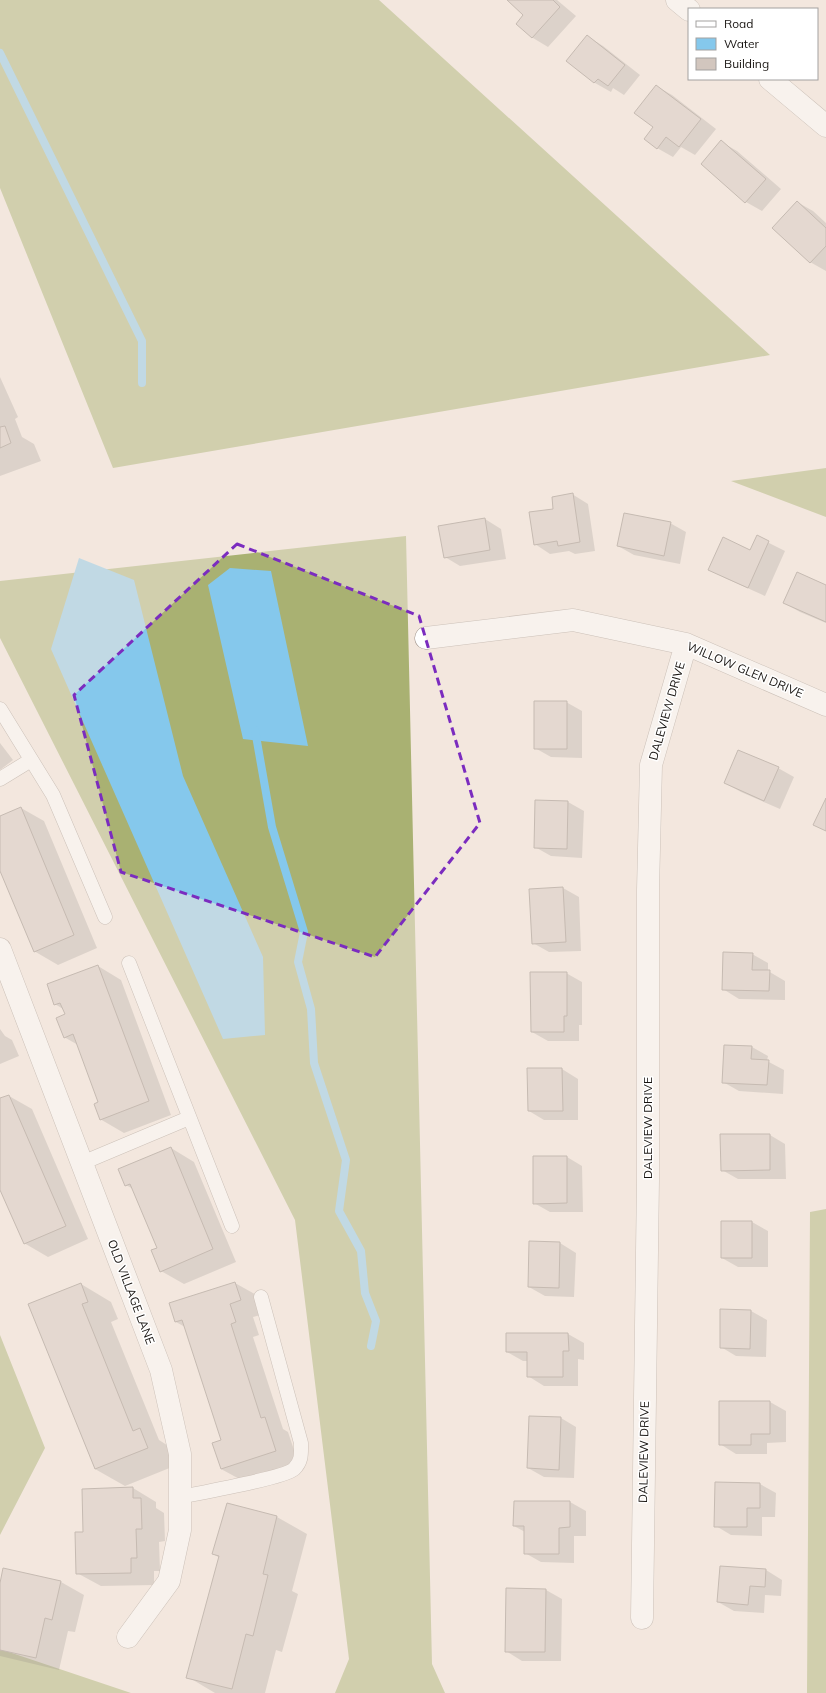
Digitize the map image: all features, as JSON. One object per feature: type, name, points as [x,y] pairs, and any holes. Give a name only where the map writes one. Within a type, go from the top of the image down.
[{"type":"street","points":[[677,0],[688,9]]},
{"type":"street","points":[[771,80],[826,126]]},
{"type":"street","name":"WILLOW GLEN DRIVE","points":[[426,638],[573,620],[686,644],[826,705]]},
{"type":"street","name":"DALEVIEW DRIVE","points":[[642,1618],[648,1178],[648,890],[651,765],[686,644]]},
{"type":"street","name":"OLD VILLAGE LANE","points":[[0,949],[161,1370],[180,1454],[180,1530],[169,1581],[128,1637]]},
{"type":"lane","points":[[0,709],[53,795],[105,918]]},
{"type":"lane","points":[[0,779],[31,760]]},
{"type":"lane","points":[[129,963],[232,1226]]},
{"type":"lane","points":[[82,1163],[189,1118]]},
{"type":"lane","points":[[180,1497],[272,1477],[293,1470],[301,1460],[301,1443],[261,1297]]},
{"type":"highlighted area","points":[[237,544],[419,616],[480,823],[375,957],[121,872],[74,695]]},
{"type":"green space","points":[[0,0],[379,0],[770,355],[113,468],[0,188]]},
{"type":"green space","points":[[826,468],[826,517],[731,481]]},
{"type":"green space","points":[[406,536],[432,1664],[445,1693],[335,1693],[349,1659],[295,1220],[0,638],[0,581]]},
{"type":"green space","points":[[826,1209],[826,1693],[807,1693],[810,1212]]},
{"type":"green space","points":[[0,1335],[45,1448],[0,1535]]},
{"type":"green space","points":[[0,1649],[131,1693],[0,1693]]},
{"type":"water","points":[[79,558],[134,580],[183,776],[263,957],[265,1035],[223,1039],[51,649]]},
{"type":"water","points":[[230,568],[271,571],[308,746],[243,739],[208,585]]},
{"type":"building","points":[[507,0],[553,0],[560,7],[532,38],[516,24],[523,15]]},
{"type":"building","points":[[587,35],[625,65],[608,86],[598,79],[594,83],[566,61]]},
{"type":"building","points":[[656,85],[701,119],[679,147],[666,137],[657,149],[644,139],[653,127],[634,113]]},
{"type":"building","points":[[721,140],[766,179],[745,203],[701,164]]},
{"type":"building","points":[[797,201],[826,228],[826,246],[810,263],[772,228]]},
{"type":"building","points":[[5,426],[11,443],[0,448],[0,427]]},
{"type":"building","points":[[573,493],[580,542],[558,546],[557,541],[534,545],[529,512],[553,509],[552,497]]},
{"type":"building","points":[[624,513],[671,522],[664,556],[617,546]]},
{"type":"building","points":[[485,518],[490,550],[444,558],[438,526]]},
{"type":"building","points":[[757,535],[769,541],[748,588],[708,570],[723,537],[750,550]]},
{"type":"building","points":[[797,572],[826,585],[826,622],[783,603]]},
{"type":"building","points":[[534,701],[567,701],[567,749],[534,749]]},
{"type":"building","points":[[738,750],[779,767],[764,801],[724,783]]},
{"type":"building","points":[[826,798],[826,831],[813,825]]},
{"type":"building","points":[[535,800],[568,801],[567,849],[534,848]]},
{"type":"building","points":[[21,807],[74,935],[34,952],[0,871],[0,816]]},
{"type":"building","points":[[563,887],[566,942],[532,944],[529,889]]},
{"type":"building","points":[[723,952],[753,953],[752,970],[770,970],[769,991],[722,990]]},
{"type":"building","points":[[98,965],[149,1101],[100,1120],[94,1104],[98,1102],[73,1034],[64,1038],[56,1018],[65,1014],[60,1003],[54,1005],[47,984]]},
{"type":"building","points":[[530,972],[567,972],[567,1016],[564,1016],[564,1032],[531,1032]]},
{"type":"building","points":[[724,1045],[752,1046],[751,1059],[769,1060],[767,1085],[722,1083]]},
{"type":"building","points":[[527,1068],[562,1068],[563,1111],[528,1111]]},
{"type":"building","points":[[9,1095],[66,1226],[24,1244],[0,1190],[0,1098]]},
{"type":"building","points":[[720,1134],[770,1134],[770,1170],[721,1171]]},
{"type":"building","points":[[171,1147],[213,1249],[160,1272],[151,1250],[157,1248],[130,1184],[125,1186],[118,1169]]},
{"type":"building","points":[[533,1156],[567,1156],[567,1203],[533,1204]]},
{"type":"building","points":[[721,1221],[752,1221],[752,1258],[721,1258]]},
{"type":"building","points":[[529,1241],[560,1242],[559,1288],[528,1287]]},
{"type":"building","points":[[235,1282],[241,1300],[230,1304],[236,1322],[231,1324],[261,1418],[265,1417],[276,1451],[221,1469],[212,1443],[221,1440],[182,1320],[175,1322],[169,1303]]},
{"type":"building","points":[[81,1283],[88,1302],[82,1304],[133,1431],[140,1428],[148,1448],[95,1469],[28,1304]]},
{"type":"building","points":[[720,1309],[751,1310],[750,1349],[720,1348]]},
{"type":"building","points":[[506,1333],[568,1333],[569,1351],[563,1351],[563,1377],[527,1377],[527,1352],[506,1352]]},
{"type":"building","points":[[719,1401],[770,1401],[770,1434],[751,1434],[751,1445],[719,1445]]},
{"type":"building","points":[[529,1416],[561,1417],[559,1470],[527,1468]]},
{"type":"building","points":[[715,1482],[760,1483],[760,1508],[747,1508],[747,1527],[714,1527]]},
{"type":"building","points":[[133,1487],[133,1498],[141,1498],[142,1529],[136,1529],[137,1558],[131,1558],[131,1573],[76,1574],[75,1532],[83,1532],[82,1489]]},
{"type":"building","points":[[514,1501],[570,1501],[570,1527],[559,1528],[559,1554],[524,1554],[524,1526],[513,1526]]},
{"type":"building","points":[[227,1503],[277,1516],[263,1574],[268,1575],[253,1636],[246,1634],[232,1689],[186,1678],[219,1556],[212,1554]]},
{"type":"building","points":[[720,1566],[766,1569],[765,1587],[750,1586],[748,1605],[717,1602]]},
{"type":"building","points":[[3,1568],[61,1581],[52,1620],[45,1618],[36,1658],[0,1650],[0,1583]]},
{"type":"building","points":[[506,1588],[546,1589],[545,1652],[505,1652]]},
{"type":"waterway","points":[[0,53],[142,341],[142,383]]},
{"type":"waterway","points":[[255,730],[272,827],[304,932],[298,962],[311,1009],[314,1063],[346,1160],[339,1211],[361,1251],[365,1293],[376,1321],[371,1346]]}]
